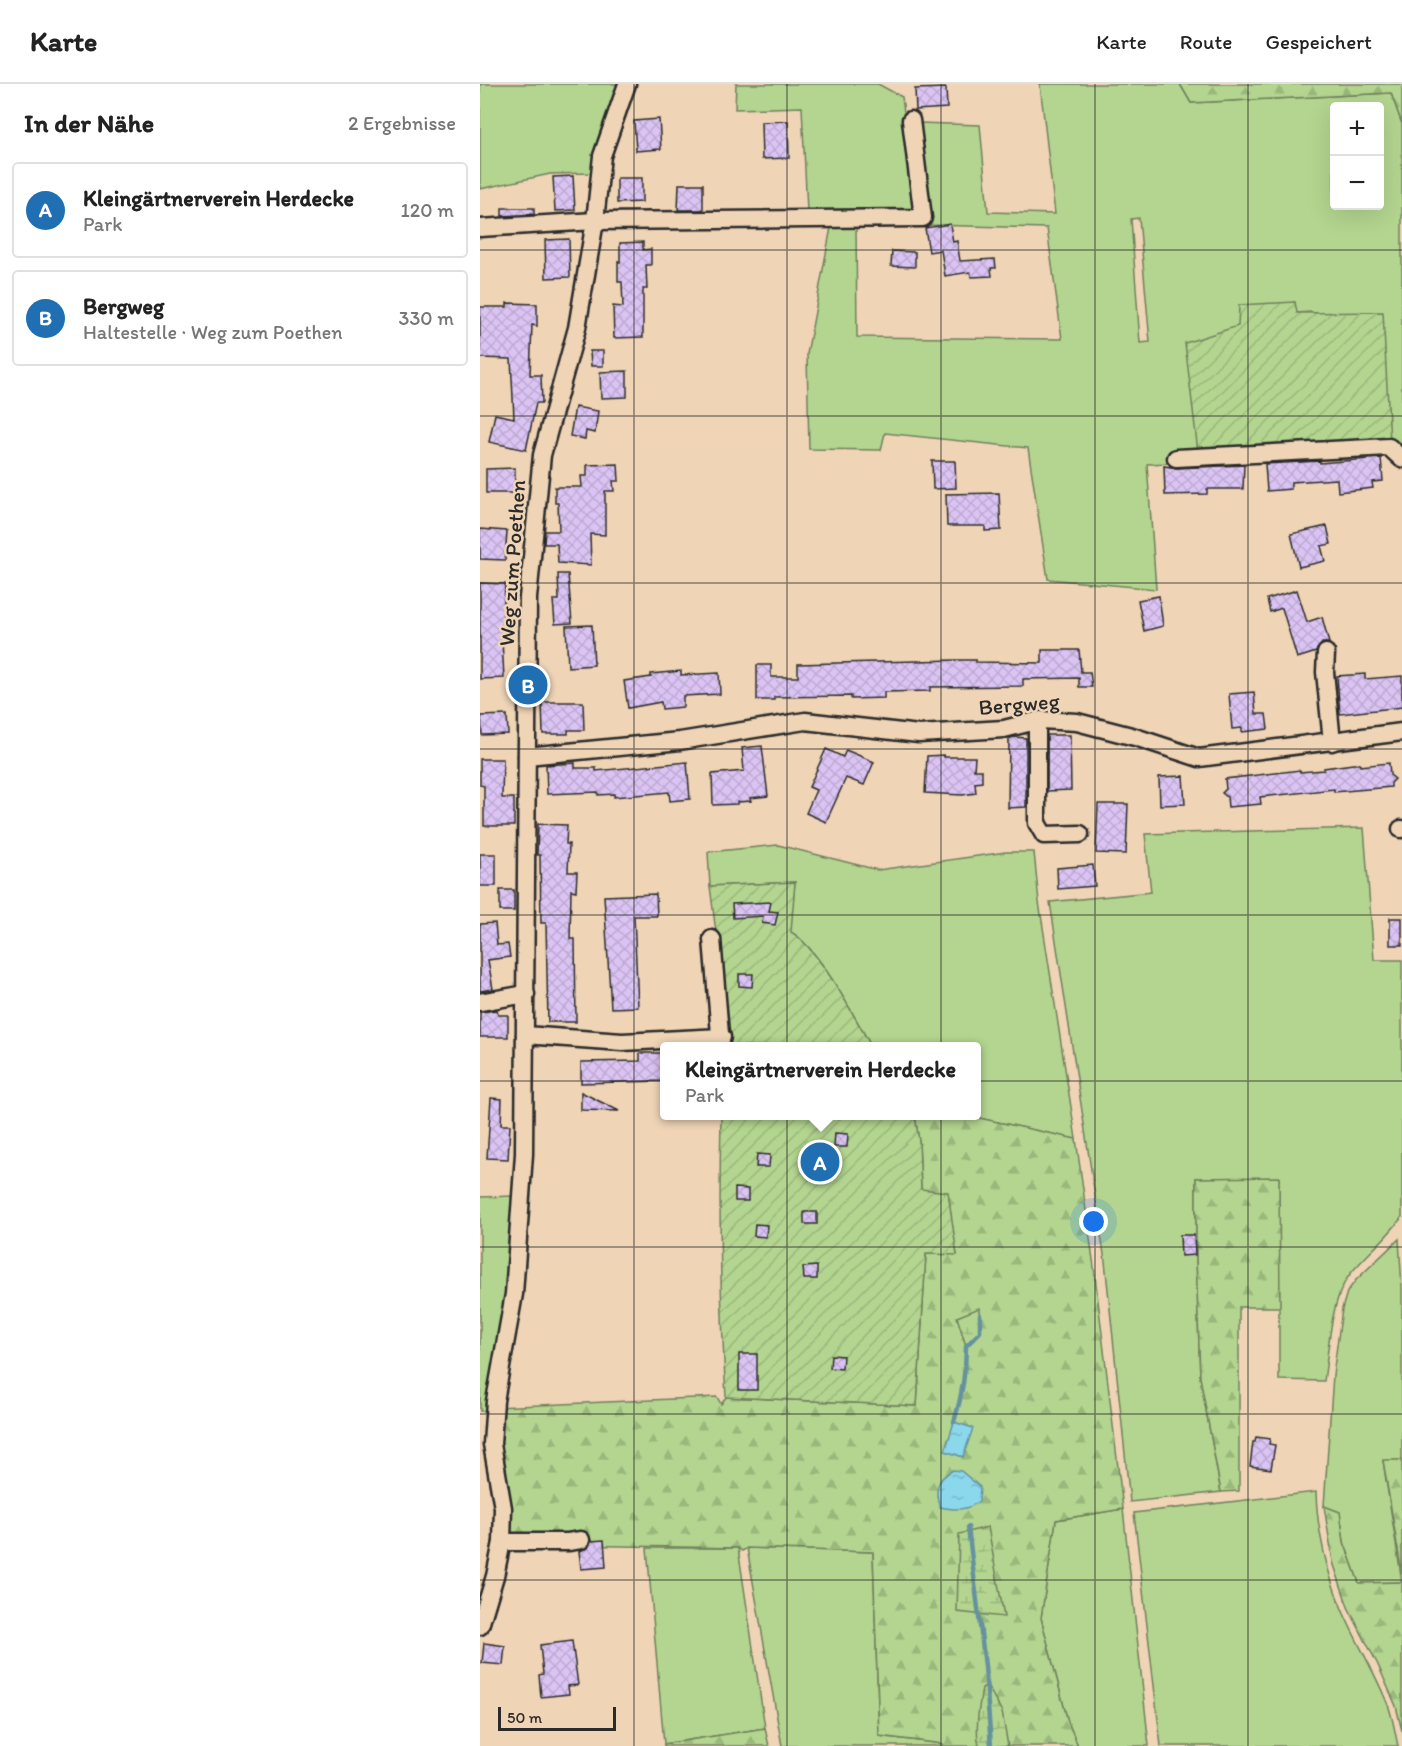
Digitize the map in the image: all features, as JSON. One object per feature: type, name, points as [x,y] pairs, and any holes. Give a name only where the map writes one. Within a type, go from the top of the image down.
[{"type":"street","name":"Weg zum Poethen","points":[[480,1626],[495,1576],[502,1542],[503,1508],[492,1444],[495,1401],[514,1294],[524,1154],[528,598],[542,455],[577,328],[595,221],[602,156],[627,84]]},
{"type":"street","points":[[480,228],[595,221],[924,218],[911,120]]},
{"type":"street","points":[[1176,458],[1389,447],[1402,459]]},
{"type":"street","points":[[1326,653],[1325,672],[1332,742]]},
{"type":"street","name":"Bergweg","points":[[527,756],[680,741],[805,721],[919,734],[1004,729],[1037,721],[1077,722],[1135,737],[1199,758],[1402,732]]},
{"type":"street","points":[[1037,721],[1036,823],[1044,835],[1080,834]]},
{"type":"street","points":[[525,1035],[622,1042],[721,1042],[712,939]]},
{"type":"street","points":[[480,1002],[526,994]]},
{"type":"street","points":[[502,1542],[581,1540]]},
{"type":"green space","points":[[480,84],[618,84],[595,155],[592,173],[550,174],[480,189]]},
{"type":"green space","points":[[736,84],[878,84],[902,97],[917,214],[807,211],[802,107],[735,109]]},
{"type":"green space","points":[[1040,84],[1180,84],[1191,103],[1391,93],[1402,124],[1402,455],[1390,442],[1312,312],[1296,313],[1294,302],[1238,326],[1198,452],[1169,452],[1171,463],[1147,464],[1156,589],[1048,579],[1028,448],[885,433],[881,450],[809,449],[807,354],[832,222],[856,224],[857,337],[1062,339],[1047,228],[930,225],[919,123],[980,125],[988,212],[1055,214]],"holes":[[[1139,218],[1150,342],[1140,343],[1131,219]]]},
{"type":"green space","points":[[1180,84],[1402,84],[1402,124],[1391,93],[1191,103]]},
{"type":"green space","points":[[1295,302],[1297,313],[1383,312],[1390,442],[1198,452],[1185,343],[1238,326],[1239,305]]},
{"type":"green space","points":[[1364,828],[1374,960],[1402,960],[1402,1217],[1351,1273],[1344,1284],[1332,1324],[1324,1381],[1279,1380],[1279,1178],[1196,1178],[1200,1377],[1221,1492],[1130,1502],[1105,1261],[1050,902],[1151,892],[1145,834]]},
{"type":"green space","points":[[778,845],[878,870],[1006,852],[1034,852],[1039,902],[1076,1139],[981,1118],[981,1042],[869,1042],[824,967],[801,940],[790,932],[795,882],[710,886],[708,852]]},
{"type":"green space","points":[[795,882],[791,932],[802,940],[824,967],[869,1042],[725,1042],[717,940],[710,886]]},
{"type":"green space","points":[[981,1118],[1076,1139],[1123,1509],[1056,1520],[1041,1618],[1068,1722],[1078,1746],[943,1746],[943,1744],[879,1736],[873,1552],[747,1548],[742,1551],[738,1548],[508,1544],[497,1446],[498,1407],[717,1397],[721,1404],[726,1397],[917,1406],[926,1254],[957,1254],[921,1189],[916,1120]]},
{"type":"green space","points":[[721,1120],[916,1120],[921,1189],[948,1192],[957,1255],[926,1254],[917,1406],[726,1397],[722,1327]]},
{"type":"green space","points":[[1279,1177],[1280,1307],[1239,1307],[1239,1491],[1221,1492],[1200,1377],[1196,1178]]},
{"type":"green space","points":[[515,1196],[507,1295],[487,1411],[480,1411],[480,1197]]},
{"type":"green space","points":[[1399,1239],[1402,1288],[1402,1460],[1383,1461],[1402,1582],[1359,1583],[1344,1542],[1340,1512],[1324,1506],[1333,1375],[1342,1309],[1347,1292],[1356,1280]]},
{"type":"green space","points":[[979,1308],[980,1332],[966,1346],[957,1317]]},
{"type":"green space","points":[[1383,1460],[1402,1460],[1402,1574]]},
{"type":"green space","points":[[1316,1492],[1321,1536],[1332,1581],[1347,1621],[1388,1705],[1398,1746],[1161,1746],[1134,1513]]},
{"type":"green space","points":[[1324,1506],[1340,1512],[1344,1542],[1359,1583],[1402,1582],[1402,1731],[1396,1706],[1348,1607],[1333,1562]]},
{"type":"green space","points":[[1123,1509],[1149,1746],[1078,1746],[1068,1722],[1041,1618],[1056,1520]]},
{"type":"green space","points":[[988,1527],[1004,1617],[957,1612],[959,1534]]},
{"type":"green space","points":[[647,1548],[738,1548],[765,1728],[664,1744]]},
{"type":"green space","points":[[747,1548],[873,1552],[879,1736],[944,1744],[943,1746],[782,1746]]},
{"type":"green space","points":[[987,1685],[1002,1712],[1008,1746],[979,1746],[977,1732],[979,1710],[982,1688]]},
{"type":"green space","points":[[765,1728],[769,1746],[664,1746],[664,1744]]},
{"type":"water","points":[[954,1422],[973,1428],[963,1457],[945,1451]]},
{"type":"water","points":[[953,1470],[961,1471],[980,1487],[979,1501],[970,1507],[951,1509],[940,1507],[937,1496],[938,1486],[943,1477]]},
{"type":"building","points":[[946,88],[947,108],[916,110],[915,89]]},
{"type":"building","points":[[659,119],[661,149],[636,151],[634,121]]},
{"type":"building","points":[[788,121],[789,158],[762,159],[761,122]]},
{"type":"building","points":[[573,176],[575,210],[555,211],[553,177]]},
{"type":"building","points":[[617,178],[642,178],[642,202],[617,203]]},
{"type":"building","points":[[679,184],[703,184],[703,210],[678,210]]},
{"type":"building","points":[[502,208],[534,208],[534,214],[502,216]]},
{"type":"building","points":[[950,224],[953,242],[957,241],[960,261],[995,259],[996,268],[991,268],[992,276],[971,277],[970,272],[945,276],[941,250],[929,252],[925,228]]},
{"type":"building","points":[[569,239],[570,277],[546,278],[545,240]]},
{"type":"building","points":[[643,242],[643,250],[651,249],[651,265],[646,265],[647,289],[643,289],[643,337],[614,338],[613,306],[623,307],[622,282],[618,282],[620,243]]},
{"type":"building","points":[[892,251],[915,252],[915,267],[891,266]]},
{"type":"building","points":[[507,303],[537,304],[537,326],[532,325],[530,375],[541,375],[542,403],[536,403],[526,450],[489,442],[495,414],[514,418],[511,359],[480,358],[480,307],[507,307]]},
{"type":"building","points":[[590,351],[603,351],[603,366],[591,366]]},
{"type":"building","points":[[627,371],[627,397],[601,398],[600,372]]},
{"type":"building","points":[[575,407],[598,411],[595,433],[586,431],[585,439],[570,436]]},
{"type":"building","points":[[1381,458],[1383,481],[1372,482],[1373,488],[1338,492],[1337,479],[1291,482],[1291,489],[1267,491],[1265,464],[1320,461],[1320,463]]},
{"type":"building","points":[[932,461],[955,461],[956,488],[933,489]]},
{"type":"building","points":[[618,464],[619,481],[613,481],[614,491],[605,491],[605,535],[590,534],[591,565],[558,563],[557,544],[544,544],[545,531],[559,531],[555,487],[582,487],[581,476],[587,476],[587,465]]},
{"type":"building","points":[[1244,465],[1243,489],[1207,489],[1207,494],[1165,495],[1164,466],[1177,468]]},
{"type":"building","points":[[515,468],[515,493],[486,493],[486,469]]},
{"type":"building","points":[[999,493],[1001,530],[985,531],[985,526],[947,526],[946,494]]},
{"type":"building","points":[[1327,526],[1331,544],[1321,546],[1325,561],[1299,567],[1291,534]]},
{"type":"building","points":[[480,529],[507,531],[505,560],[480,559]]},
{"type":"building","points":[[558,574],[568,574],[572,623],[555,624],[553,600],[559,600]]},
{"type":"building","points":[[480,583],[505,584],[502,639],[504,678],[480,679]]},
{"type":"building","points":[[1297,590],[1307,622],[1322,617],[1329,643],[1322,643],[1316,652],[1297,658],[1282,608],[1270,612],[1267,599]]},
{"type":"building","points":[[1159,596],[1163,626],[1144,631],[1138,600]]},
{"type":"building","points":[[592,625],[594,665],[568,667],[566,626]]},
{"type":"building","points":[[1042,650],[1079,650],[1081,672],[1090,672],[1092,687],[1079,687],[1079,678],[1023,679],[1023,686],[930,687],[930,691],[884,692],[884,698],[774,697],[774,700],[757,700],[757,665],[771,665],[771,677],[798,677],[798,664],[956,660],[1042,663]]},
{"type":"building","points":[[681,671],[681,675],[719,673],[720,694],[683,696],[683,707],[662,709],[661,702],[628,708],[624,681],[651,677],[651,674]]},
{"type":"building","points":[[1365,674],[1365,679],[1402,676],[1402,707],[1340,714],[1337,676]]},
{"type":"building","points":[[1254,692],[1256,714],[1266,714],[1268,729],[1242,732],[1242,728],[1232,729],[1229,694]]},
{"type":"building","points":[[542,702],[583,702],[584,730],[568,730],[568,734],[543,734]]},
{"type":"building","points":[[507,715],[508,734],[482,735],[481,716]]},
{"type":"building","points":[[1047,735],[1070,735],[1071,790],[1047,791]]},
{"type":"building","points":[[1026,738],[1026,807],[1008,808],[1009,739]]},
{"type":"building","points":[[762,746],[768,796],[750,798],[751,801],[737,802],[737,804],[713,805],[712,774],[744,771],[742,748]]},
{"type":"building","points":[[826,749],[843,757],[846,750],[874,762],[864,785],[846,778],[826,822],[806,813],[816,790],[809,787]]},
{"type":"building","points":[[944,755],[944,757],[975,757],[974,770],[982,770],[982,782],[975,783],[976,793],[962,795],[925,793],[927,756]]},
{"type":"building","points":[[480,759],[503,759],[502,798],[514,798],[514,826],[484,826],[484,786],[480,785]]},
{"type":"building","points":[[687,762],[690,799],[670,801],[669,792],[614,797],[614,794],[598,795],[598,792],[547,794],[546,765],[575,763],[575,768],[596,768],[596,771]]},
{"type":"building","points":[[1389,763],[1390,775],[1395,779],[1391,787],[1334,792],[1334,789],[1260,797],[1261,804],[1228,807],[1227,797],[1222,793],[1226,789],[1225,779],[1300,770],[1300,772],[1324,770],[1324,768],[1353,764],[1360,764],[1360,766]]},
{"type":"building","points":[[1183,776],[1185,804],[1160,805],[1159,777]]},
{"type":"building","points":[[1098,804],[1128,804],[1126,854],[1096,853]]},
{"type":"building","points":[[538,824],[567,825],[568,872],[577,872],[576,891],[571,890],[570,939],[575,939],[576,1022],[548,1022],[546,923],[541,923],[540,855],[537,855]]},
{"type":"building","points":[[480,854],[496,854],[496,886],[480,886]]},
{"type":"building","points":[[1093,865],[1095,886],[1058,889],[1057,868]]},
{"type":"building","points":[[500,890],[514,890],[514,911],[500,911]]},
{"type":"building","points":[[656,894],[657,916],[634,916],[638,1007],[611,1008],[604,896]]},
{"type":"building","points":[[771,902],[769,911],[778,912],[775,925],[762,923],[763,916],[733,918],[732,904]]},
{"type":"building","points":[[1390,918],[1402,918],[1402,945],[1390,945]]},
{"type":"building","points":[[495,923],[497,945],[508,944],[510,957],[488,960],[493,989],[480,991],[480,924]]},
{"type":"building","points":[[739,974],[753,974],[752,987],[739,986]]},
{"type":"building","points":[[497,1010],[498,1015],[508,1015],[508,1037],[480,1037],[480,1012]]},
{"type":"building","points":[[640,1053],[660,1053],[660,1081],[581,1083],[581,1062],[640,1061]]},
{"type":"building","points":[[581,1092],[619,1111],[581,1110]]},
{"type":"building","points":[[491,1098],[502,1099],[501,1125],[510,1125],[508,1159],[487,1158]]},
{"type":"building","points":[[835,1133],[848,1134],[847,1147],[834,1147]]},
{"type":"building","points":[[757,1154],[770,1155],[769,1167],[756,1167]]},
{"type":"building","points":[[735,1188],[748,1189],[748,1201],[735,1201]]},
{"type":"building","points":[[804,1212],[817,1212],[817,1224],[804,1224]]},
{"type":"building","points":[[755,1224],[767,1225],[766,1237],[754,1236]]},
{"type":"building","points":[[1180,1235],[1194,1235],[1195,1255],[1181,1256]]},
{"type":"building","points":[[817,1266],[817,1279],[804,1279],[803,1267]]},
{"type":"building","points":[[739,1354],[757,1354],[757,1390],[739,1390]]},
{"type":"building","points":[[831,1355],[843,1356],[842,1369],[830,1368]]},
{"type":"building","points":[[1256,1437],[1270,1439],[1269,1444],[1275,1445],[1271,1469],[1250,1466],[1253,1442]]},
{"type":"building","points":[[604,1540],[606,1567],[581,1569],[579,1551],[588,1548],[591,1541]]},
{"type":"building","points":[[572,1641],[578,1685],[568,1686],[569,1694],[541,1697],[539,1675],[543,1674],[540,1645]]},
{"type":"building","points":[[484,1643],[505,1646],[503,1665],[482,1663]]},
{"type":"waterway","points":[[954,1422],[963,1384],[966,1346],[980,1332],[980,1315]]},
{"type":"waterway","points":[[968,1527],[985,1666],[991,1746]]},
{"type":"place","name":"Bergweg","points":[[528,685]]},
{"type":"place","name":"Kleingärtnerverein Herdecke","points":[[820,1162]]}]
